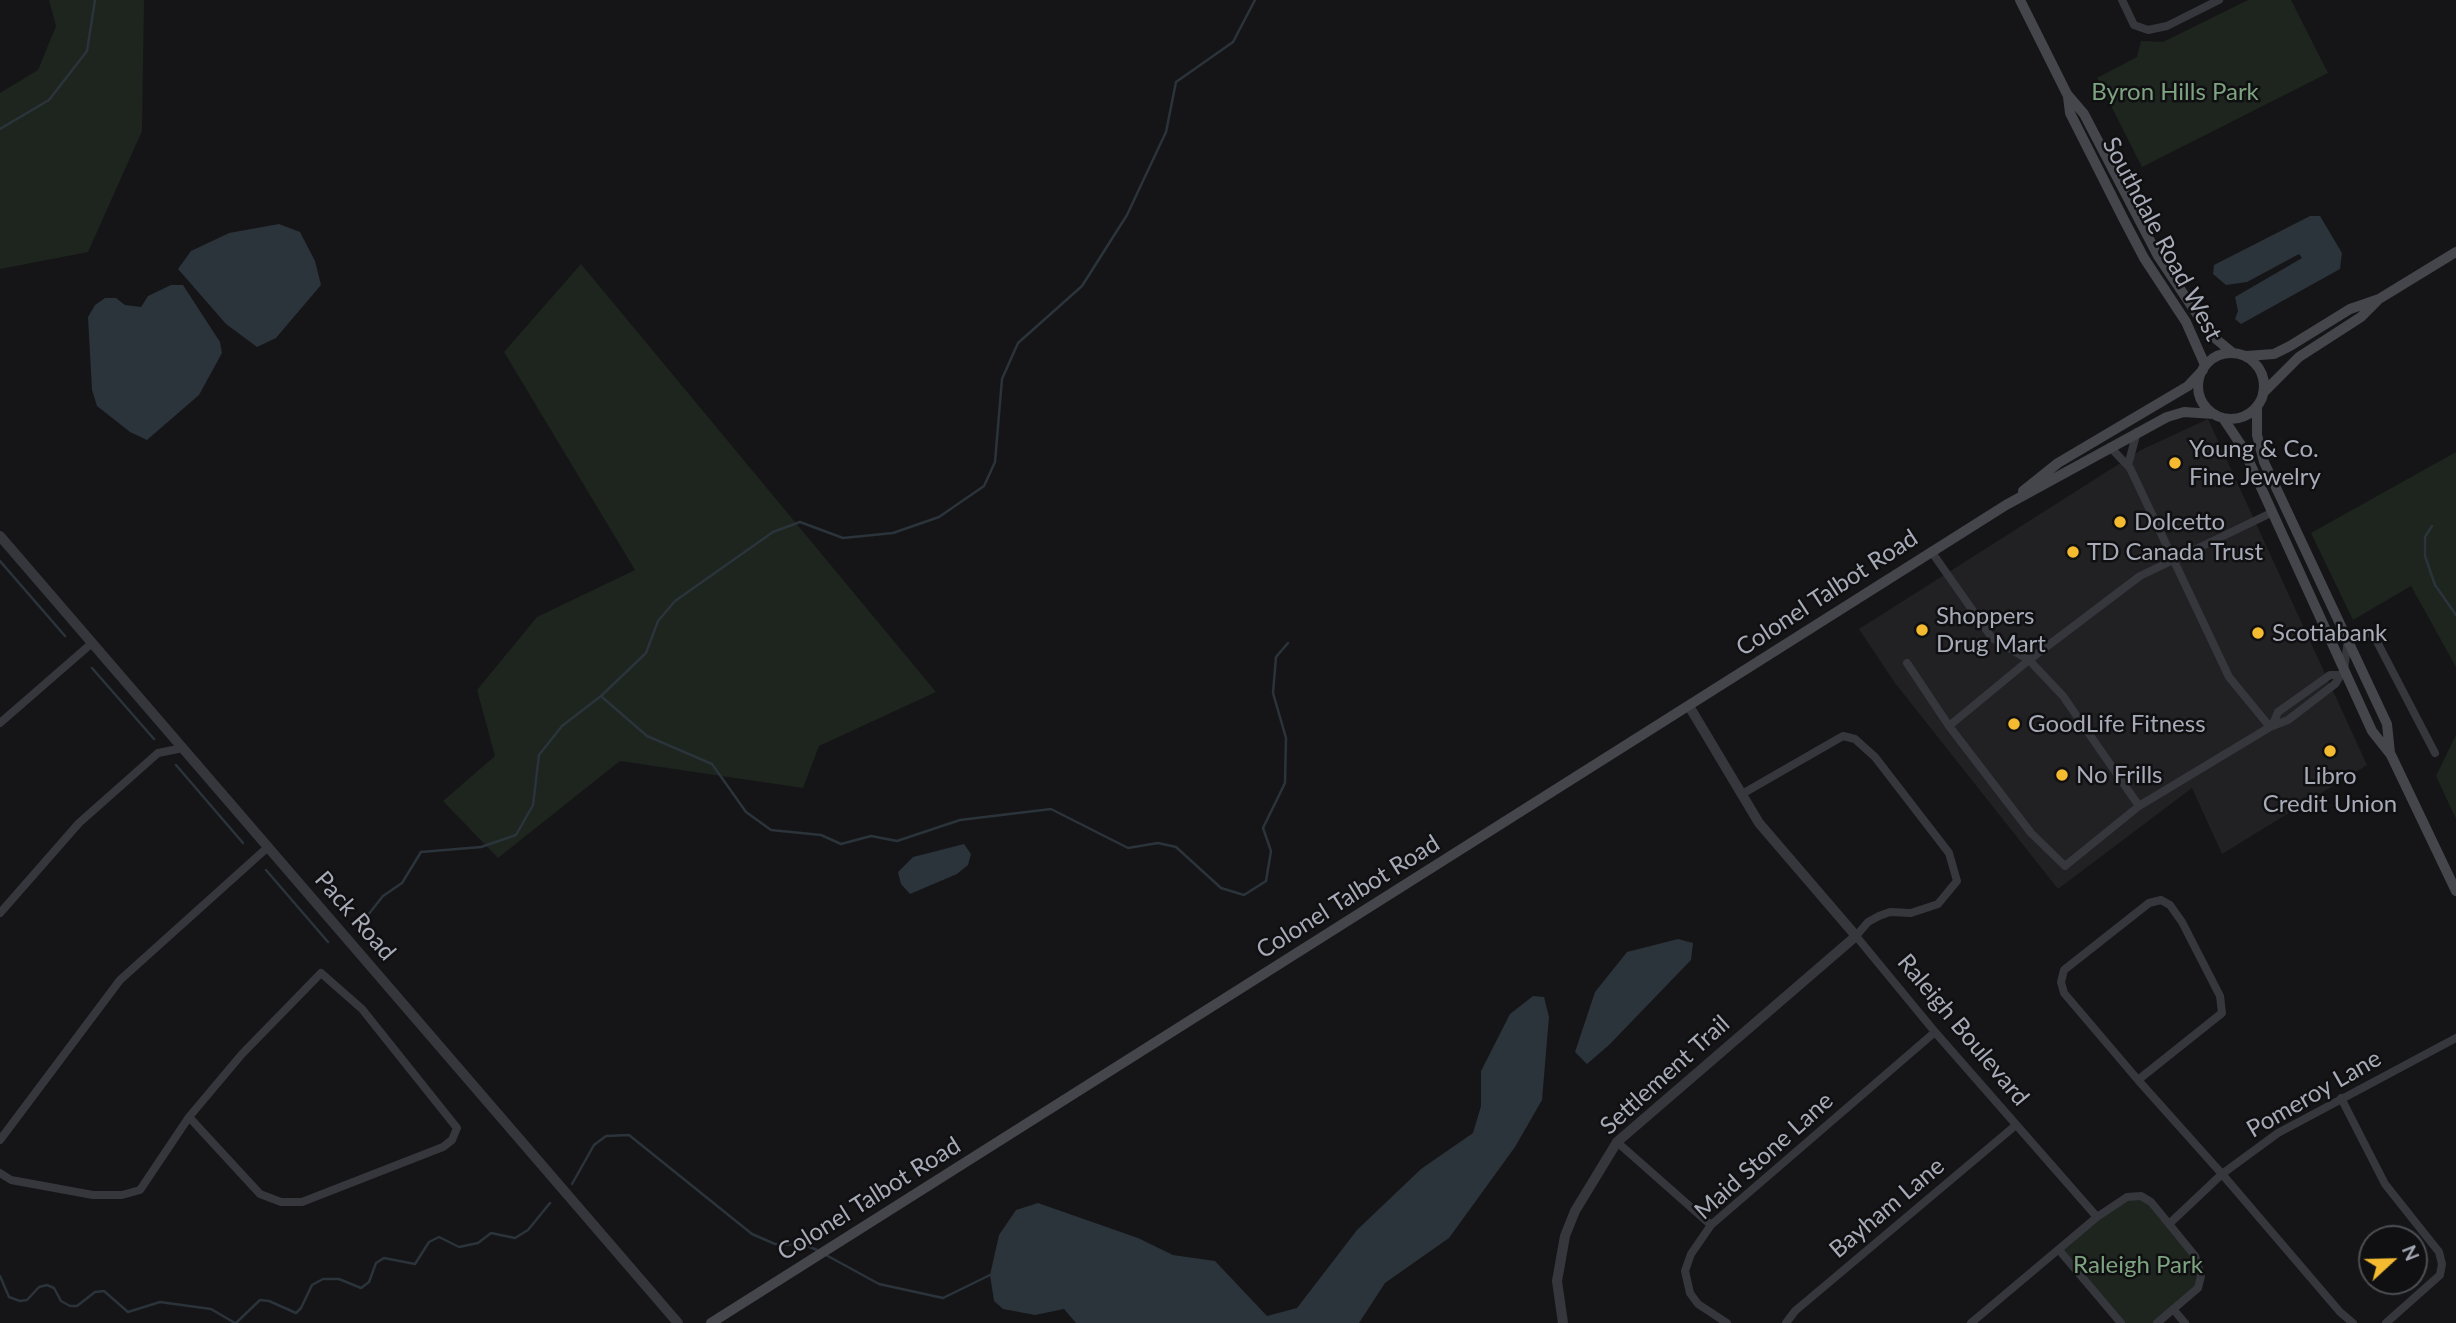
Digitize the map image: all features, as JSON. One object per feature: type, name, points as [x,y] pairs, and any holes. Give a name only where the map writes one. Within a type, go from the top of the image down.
[{"type":"main road","name":"Southdale Road West","points":[[2020,0],[2067,94],[2084,114],[2138,220],[2184,298],[2211,334],[2233,353]]},
{"type":"main road","name":"Southdale Road West","points":[[2067,94],[2070,113],[2144,258],[2186,322],[2204,368]]},
{"type":"main road","points":[[2456,252],[2379,299],[2350,309],[2274,354],[2246,356],[2233,353],[2213,358],[2204,368],[2198,387],[2201,398],[2243,448],[2342,673],[2372,731],[2391,755],[2456,891]]},
{"type":"main road","points":[[2379,299],[2361,317],[2299,357],[2263,393],[2257,406],[2257,435],[2264,462],[2387,724],[2391,755]]},
{"type":"main road","points":[[2246,356],[2261,373],[2263,393]]},
{"type":"main road","name":"Colonel Talbot Road","points":[[2007,505],[2058,463],[2188,386],[2204,368]]},
{"type":"main road","points":[[2218,416],[2244,416],[2257,406]]},
{"type":"main road","name":"Colonel Talbot Road","points":[[711,1323],[2007,505],[2137,432],[2184,412],[2218,416]]},
{"type":"street","points":[[2122,0],[2134,25],[2148,30],[2166,26],[2219,0]]},
{"type":"street","points":[[2129,465],[2137,432]]},
{"type":"street","points":[[2110,447],[2129,465],[2229,677],[2271,725]]},
{"type":"street","points":[[1949,726],[2029,660],[2140,576],[2271,513]]},
{"type":"street","name":"Pack Road","points":[[0,536],[678,1323]]},
{"type":"street","points":[[1931,551],[1992,638],[2029,660],[2070,705],[2139,806]]},
{"type":"street","points":[[1907,663],[1949,726],[2031,832],[2065,866],[2139,806],[2271,725],[2278,712],[2330,675],[2342,673],[2348,639],[2358,632],[2373,634],[2435,753]]},
{"type":"street","points":[[0,723],[92,643]]},
{"type":"street","name":"Raleigh Boulevard","points":[[1689,706],[1759,823],[1935,1032],[2096,1217]]},
{"type":"street","points":[[1742,794],[1843,736],[1854,739],[1875,757],[1949,853],[1957,881],[1938,904],[1911,913],[1890,912],[1879,916],[1868,922],[1856,936]]},
{"type":"street","points":[[0,913],[79,823],[158,754],[183,748]]},
{"type":"street","points":[[0,1140],[120,980],[268,847]]},
{"type":"street","points":[[2138,1080],[2222,1013],[2220,996],[2182,922],[2170,905],[2161,900],[2149,903],[2064,970],[2061,982],[2064,993],[2138,1080],[2353,1323]]},
{"type":"street","name":"Settlement Trail","points":[[1563,1323],[1556,1281],[1565,1236],[1575,1211],[1617,1142],[1856,936]]},
{"type":"street","points":[[0,1173],[11,1180],[93,1195],[122,1195],[140,1190],[188,1117],[242,1054],[321,973],[362,1009],[457,1128],[452,1140],[443,1147],[302,1202],[281,1202],[260,1194],[188,1117]]},
{"type":"street","name":"Maid Stone Lane","points":[[1727,1323],[1698,1304],[1690,1293],[1685,1271],[1711,1225],[1935,1032]]},
{"type":"street","name":"Pomeroy Lane","points":[[2169,1224],[2222,1174],[2278,1133],[2456,1038]]},
{"type":"street","points":[[2341,1098],[2385,1184],[2439,1252],[2442,1264],[2440,1275],[2386,1323]]},
{"type":"street","name":"Bayham Lane","points":[[1786,1323],[1795,1311],[2016,1125]]},
{"type":"street","points":[[1617,1142],[1711,1225]]},
{"type":"street","points":[[1971,1323],[2096,1217],[2127,1197],[2141,1196],[2151,1202],[2195,1256],[2201,1276],[2198,1288],[2157,1323]]},
{"type":"street","points":[[2059,1250],[2121,1323]]},
{"type":"street","points":[[2174,1309],[2185,1323]]},
{"type":"shaded area","points":[[2310,216],[2320,216],[2342,253],[2340,269],[2241,324],[2235,319],[2238,311],[2235,297],[2302,258],[2299,254],[2247,282],[2226,285],[2213,274],[2214,265]]},
{"type":"shaded area","points":[[279,224],[300,232],[315,261],[321,285],[276,338],[257,347],[226,324],[178,269],[191,251],[229,233]]},
{"type":"shaded area","points":[[171,285],[183,285],[220,342],[222,353],[199,395],[147,440],[130,432],[97,406],[92,390],[88,317],[95,305],[105,298],[116,298],[125,305],[141,307],[148,296]]},
{"type":"shaded area","points":[[2208,419],[2367,765],[2222,854],[2192,788],[2058,889],[1895,683],[1859,629],[2141,450]]},
{"type":"shaded area","points":[[964,844],[971,854],[968,865],[957,874],[910,894],[901,884],[898,872],[913,857]]},
{"type":"shaded area","points":[[1678,939],[1693,943],[1691,960],[1609,1045],[1587,1064],[1575,1052],[1595,992],[1627,952]]},
{"type":"shaded area","points":[[1533,996],[1544,997],[1549,1017],[1542,1100],[1515,1147],[1449,1238],[1385,1283],[1359,1323],[1076,1323],[1064,1309],[1035,1315],[1003,1309],[994,1301],[990,1275],[999,1235],[1016,1210],[1038,1203],[1138,1238],[1173,1255],[1215,1261],[1267,1316],[1297,1308],[1357,1230],[1421,1169],[1473,1133],[1481,1106],[1481,1071],[1510,1014]]},
{"type":"green space","points":[[49,0],[144,0],[142,131],[88,252],[0,269],[0,93],[38,70],[56,26]]},
{"type":"green space","name":"Byron Hills Park","points":[[2248,0],[2291,0],[2328,73],[2142,167],[2097,78],[2137,57],[2141,41],[2163,42]]},
{"type":"green space","points":[[581,264],[936,692],[819,746],[803,788],[620,761],[498,858],[443,801],[495,756],[477,690],[537,617],[635,570],[504,352]]},
{"type":"green space","points":[[2456,452],[2456,667],[2411,586],[2353,620],[2311,533]]},
{"type":"green space","points":[[2456,735],[2456,819],[2436,776]]},
{"type":"green space","name":"Raleigh Park","points":[[2141,1196],[2200,1268],[2198,1288],[2157,1323],[2121,1323],[2059,1250],[2127,1197]]},
{"type":"waterway","points":[[0,129],[49,100],[87,51],[95,0]]},
{"type":"waterway","points":[[360,925],[383,896],[402,883],[421,852],[481,847],[516,835],[533,805],[539,755],[562,726],[601,696],[646,653],[658,621],[675,601],[773,532],[800,522],[843,538],[893,533],[939,517],[984,486],[995,462],[1002,379],[1018,343],[1082,286],[1127,215],[1166,132],[1176,82],[1233,42],[1255,0]]},
{"type":"waterway","points":[[2432,526],[2425,537],[2425,556],[2435,585],[2456,615]]},
{"type":"waterway","points":[[0,561],[65,636]]},
{"type":"waterway","points":[[602,697],[647,736],[712,764],[746,812],[771,830],[821,835],[841,844],[871,836],[897,841],[960,820],[1051,809],[1128,848],[1158,843],[1176,847],[1221,888],[1244,895],[1266,881],[1271,851],[1263,828],[1285,783],[1286,738],[1273,693],[1276,657],[1288,643]]},
{"type":"waterway","points":[[92,668],[154,739]]},
{"type":"waterway","points":[[176,765],[243,843]]},
{"type":"waterway","points":[[266,870],[328,942]]},
{"type":"waterway","points":[[572,1184],[594,1145],[606,1136],[629,1135],[752,1234],[775,1244],[805,1245],[817,1250]]},
{"type":"waterway","points":[[236,1323],[260,1300],[269,1301],[296,1313],[312,1285],[323,1279],[339,1279],[361,1288],[369,1282],[376,1263],[384,1258],[415,1264],[429,1242],[439,1237],[459,1247],[478,1243],[491,1233],[515,1238],[528,1230],[550,1203]]},
{"type":"waterway","points":[[826,1255],[879,1284],[943,1298],[990,1275]]},
{"type":"waterway","points":[[0,1276],[9,1297],[20,1301],[27,1300],[39,1287],[47,1285],[54,1288],[61,1301],[70,1306],[77,1306],[95,1292],[104,1291],[128,1312],[160,1302],[211,1309],[235,1323]]},
{"type":"place","name":"Young & Co. Fine Jewelry","points":[[2175,463]]},
{"type":"place","name":"Dolcetto","points":[[2120,522]]},
{"type":"place","name":"TD Canada Trust","points":[[2073,552]]},
{"type":"place","name":"Shoppers Drug Mart","points":[[1922,630]]},
{"type":"place","name":"Scotiabank","points":[[2258,633]]},
{"type":"place","name":"GoodLife Fitness","points":[[2014,724]]},
{"type":"place","name":"Libro Credit Union","points":[[2330,751]]},
{"type":"place","name":"No Frills","points":[[2062,775]]}]
